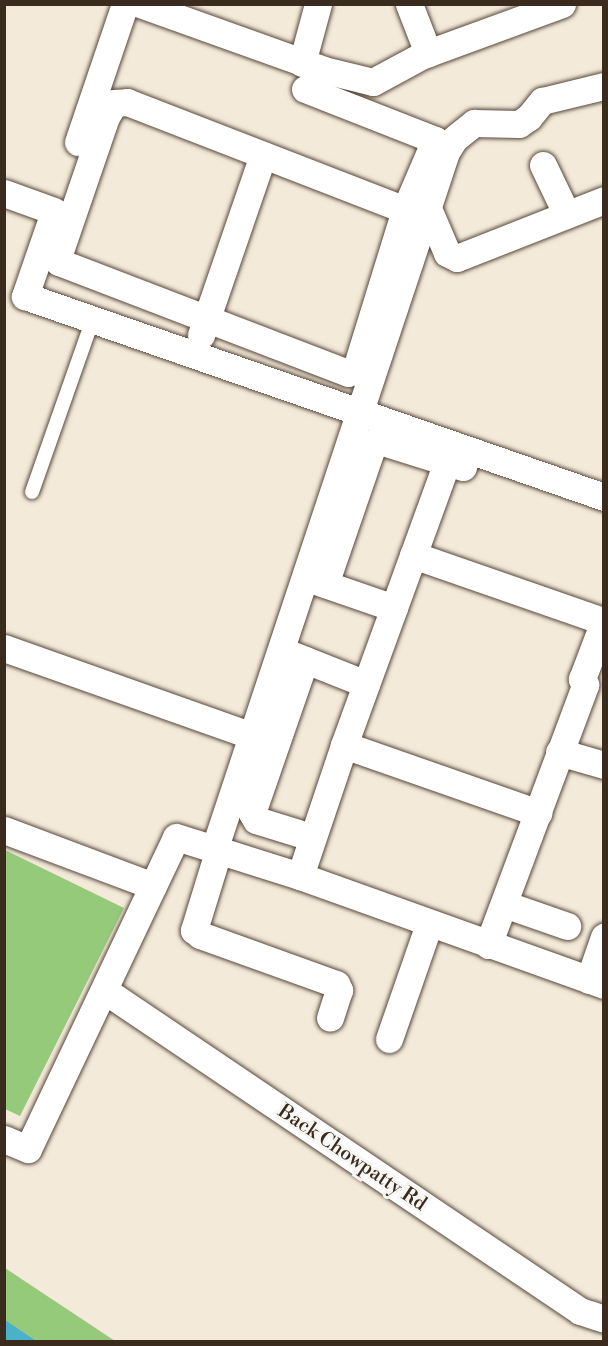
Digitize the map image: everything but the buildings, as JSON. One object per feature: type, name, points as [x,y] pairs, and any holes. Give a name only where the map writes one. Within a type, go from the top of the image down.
[{"type":"street","points":[[125,4],[25,296],[361,413],[450,454],[603,513]]},
{"type":"street","points":[[140,4],[303,76],[435,141],[419,212],[293,655],[252,813],[256,820],[298,833]]},
{"type":"street","points":[[303,76],[318,4]]},
{"type":"street","points":[[409,4],[428,53]]},
{"type":"street","points":[[303,76],[373,82],[428,53],[561,4]]},
{"type":"street","points":[[603,86],[542,101],[529,117],[519,124],[474,123],[454,139],[419,212],[356,368],[348,373],[59,262],[59,254],[103,127],[114,103],[127,102],[419,212],[447,254],[457,258],[603,200]]},
{"type":"street","points":[[195,355],[263,155]]},
{"type":"street","points":[[543,165],[567,215]]},
{"type":"street","points":[[4,193],[54,211]]},
{"type":"street","points":[[315,580],[374,442],[380,441],[450,454],[603,497]]},
{"type":"street","points":[[300,876],[344,745],[450,454]]},
{"type":"street","points":[[413,555],[603,621],[582,679],[594,687],[559,752],[488,945]]},
{"type":"street","points":[[315,580],[394,608]]},
{"type":"street","points":[[4,648],[253,736]]},
{"type":"street","points":[[293,655],[366,684]]},
{"type":"street","points":[[293,655],[253,736],[194,930],[200,935],[336,984],[339,990],[330,1018]]},
{"type":"street","points":[[344,745],[538,813]]},
{"type":"street","points":[[559,752],[603,765]]},
{"type":"street","points":[[4,830],[153,886]]},
{"type":"street","points":[[4,1139],[28,1149],[176,837],[300,876],[596,982],[603,938]]},
{"type":"street","points":[[504,904],[567,926]]},
{"type":"street","points":[[389,1039],[429,924]]},
{"type":"street","name":"Back Chowpatty Rd","points":[[104,990],[580,1311],[603,1319]]},
{"type":"lane","points":[[32,492],[93,319]]},
{"type":"green space","points":[[5,850],[124,908],[20,1116],[5,1109]]},
{"type":"green space","points":[[5,1268],[115,1341],[5,1341]]},
{"type":"water","points":[[5,1320],[36,1341],[5,1341]]}]
